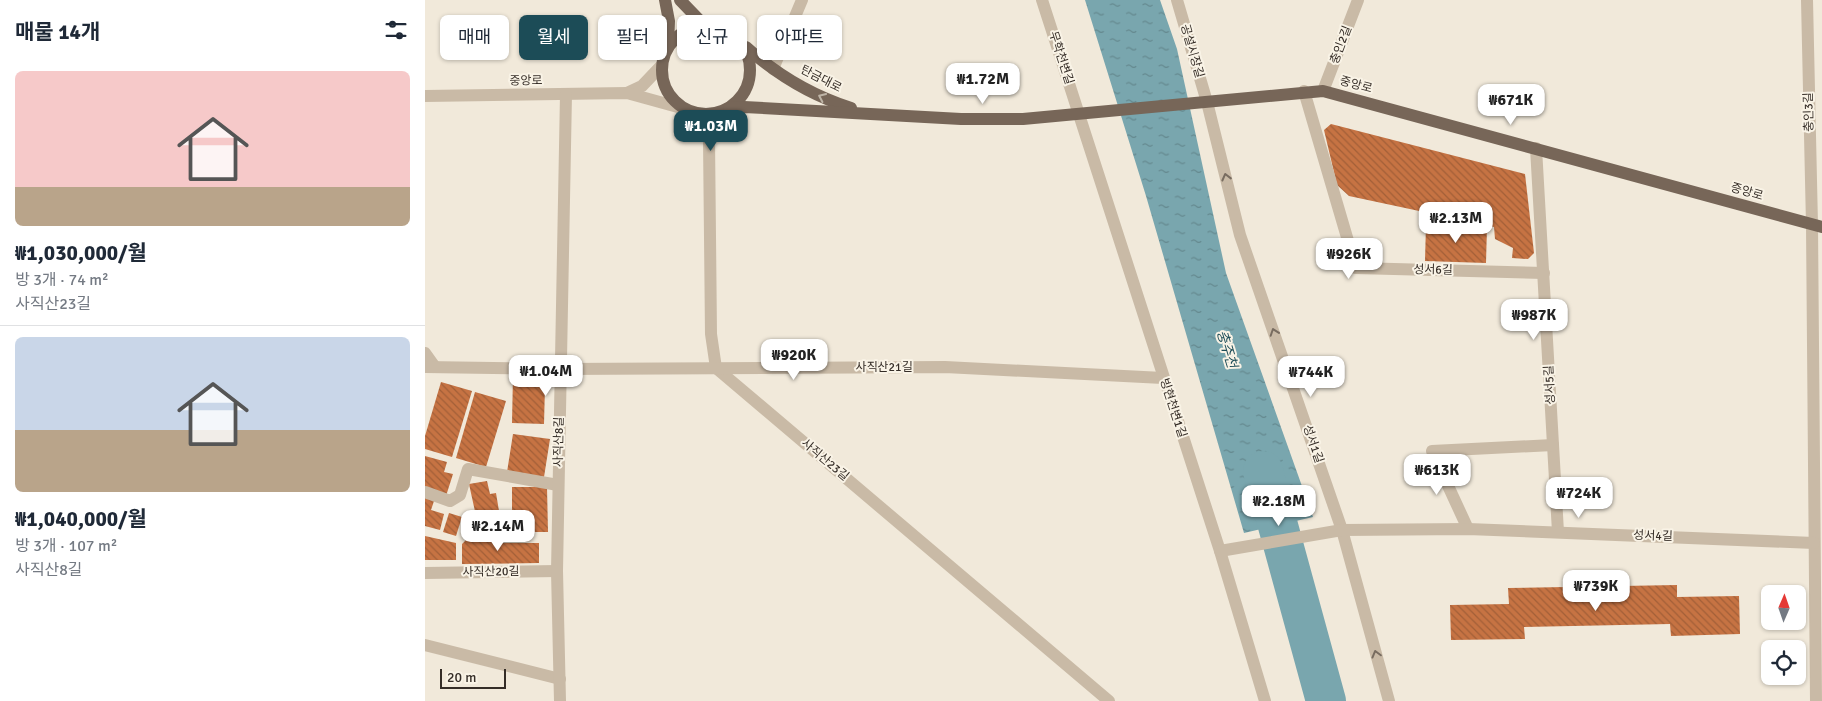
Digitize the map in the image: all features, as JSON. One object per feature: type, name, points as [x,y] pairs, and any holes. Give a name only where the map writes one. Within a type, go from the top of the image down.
[{"type":"main road","points":[[665,0],[669,21],[669,46],[662,65],[662,78],[667,91],[685,109],[700,114],[744,107],[868,113]]},
{"type":"main road","points":[[680,0],[694,15]]},
{"type":"main road","points":[[669,46],[677,38]]},
{"type":"main road","name":"탄금대로","points":[[747,48],[773,69],[806,89],[835,103],[868,113]]},
{"type":"main road","points":[[726,109],[740,98],[747,86],[749,64],[747,58]]},
{"type":"main road","name":"중앙로","points":[[868,113],[1023,119],[1323,91],[1817,226]]},
{"type":"street","points":[[773,69],[803,0]]},
{"type":"street","name":"무학천변길","points":[[1042,0],[1081,115]]},
{"type":"street","name":"공설시장길","points":[[1177,0],[1207,102]]},
{"type":"street","name":"충인2길","points":[[1323,91],[1358,0]]},
{"type":"street","name":"충인3길","points":[[1807,0],[1817,226],[1814,543],[1816,701]]},
{"type":"street","points":[[627,93],[642,86],[662,65]]},
{"type":"street","name":"성서6길","points":[[1304,92],[1356,268],[1544,273]]},
{"type":"street","name":"중앙로","points":[[425,96],[627,93],[685,109]]},
{"type":"street","name":"사직산8길","points":[[560,701],[557,571],[566,94]]},
{"type":"street","name":"성서1길","points":[[1207,102],[1240,235],[1342,530],[1389,701]]},
{"type":"street","points":[[709,139],[717,131],[726,109]]},
{"type":"street","points":[[700,114],[703,129],[709,139],[711,334],[716,368]]},
{"type":"street","name":"빙현천변1길","points":[[1081,115],[1163,378],[1220,551],[1265,701]]},
{"type":"street","name":"성서5길","points":[[1536,148],[1558,532]]},
{"type":"street","points":[[425,353],[430,367]]},
{"type":"street","name":"사직산21길","points":[[430,367],[560,369],[945,367],[1163,378]]},
{"type":"street","name":"사직산23길","points":[[716,368],[1109,701]]},
{"type":"street","points":[[1468,529],[1432,452],[1553,446]]},
{"type":"street","points":[[425,492],[450,501],[460,495],[468,469],[558,485]]},
{"type":"street","name":"성서4길","points":[[1220,551],[1342,530],[1468,529],[1814,543]]},
{"type":"street","name":"사직산20길","points":[[425,573],[557,571]]},
{"type":"street","points":[[425,645],[560,679]]},
{"type":"water","points":[[1085,0],[1160,0],[1177,49],[1226,273],[1313,517],[1244,533],[1146,196]]},
{"type":"building","points":[[1331,124],[1525,174],[1534,253],[1528,259],[1512,258],[1513,248],[1495,239],[1494,227],[1349,196],[1337,185],[1324,130]]},
{"type":"building","points":[[1426,225],[1487,227],[1486,263],[1425,261]]},
{"type":"building","points":[[513,375],[539,376],[545,386],[544,424],[512,423]]},
{"type":"building","points":[[441,382],[472,391],[452,457],[425,449],[425,436]]},
{"type":"building","points":[[475,392],[506,401],[486,467],[456,458]]},
{"type":"building","points":[[513,434],[550,439],[544,477],[507,472]]},
{"type":"building","points":[[425,456],[447,462],[444,472],[453,474],[446,496],[425,490]]},
{"type":"building","points":[[487,481],[490,494],[496,493],[499,511],[476,516],[469,484]]},
{"type":"building","points":[[512,487],[547,487],[548,532],[512,532]]},
{"type":"building","points":[[425,495],[435,498],[431,510],[444,514],[440,530],[425,526]]},
{"type":"building","points":[[449,513],[462,517],[456,536],[443,532]]},
{"type":"building","points":[[477,535],[491,536],[502,543],[539,543],[539,563],[462,564],[462,544],[468,538]]},
{"type":"building","points":[[425,536],[456,543],[456,560],[425,560]]},
{"type":"building","points":[[1677,585],[1677,597],[1739,596],[1740,634],[1671,636],[1670,624],[1524,627],[1525,639],[1451,640],[1450,605],[1509,604],[1508,588]]},
{"type":"waterway","name":"충주천","points":[[1263,471],[1326,701]]}]
